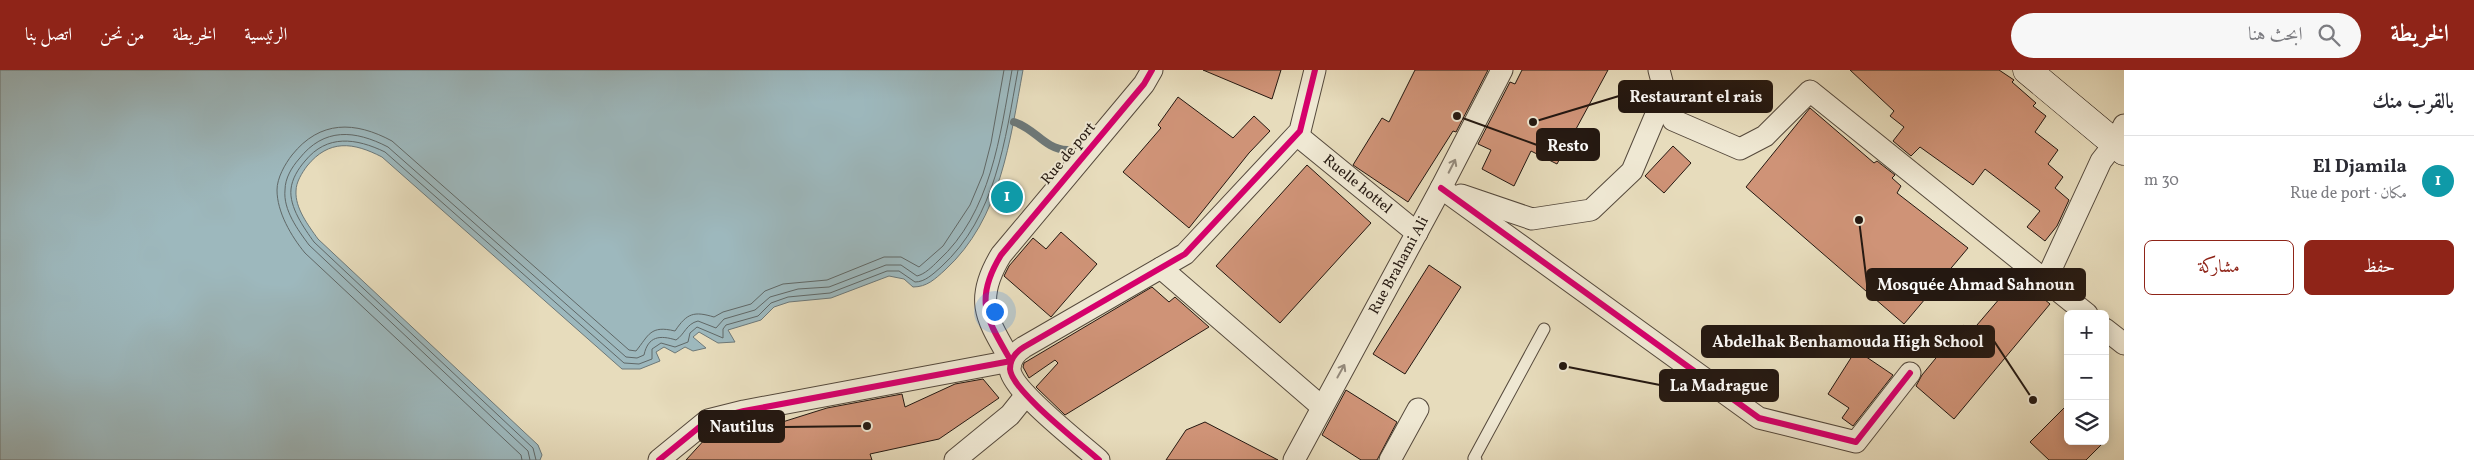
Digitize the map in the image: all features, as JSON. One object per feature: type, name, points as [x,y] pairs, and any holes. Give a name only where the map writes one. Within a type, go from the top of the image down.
[{"type":"street","name":"Rue de port","points":[[1099,460],[1026,395],[1013,378],[1011,361],[988,320],[985,303],[987,286],[992,270],[1001,255],[1144,84],[1152,70]]},
{"type":"street","points":[[659,460],[708,420],[744,411],[1011,361],[1016,352],[1024,347],[1185,254],[1300,131],[1315,70]]},
{"type":"street","name":"Rue Brahami Ali","points":[[1294,460],[1441,188],[1502,70]]},
{"type":"street","points":[[1659,70],[1673,120],[1740,149],[1765,136],[1810,91],[2082,310]]},
{"type":"street","points":[[2027,70],[2121,140],[2101,162],[2046,280]]},
{"type":"street","points":[[1441,188],[1532,219],[1591,210],[1632,171],[1665,93]]},
{"type":"street","name":"Ruelle hottel","points":[[1297,135],[1417,233]]},
{"type":"street","points":[[1441,188],[1759,418],[1856,442],[1910,373]]},
{"type":"street","points":[[1161,268],[1322,407]]},
{"type":"street","points":[[2109,332],[2124,344]]},
{"type":"street","points":[[956,460],[1010,415],[1026,395]]},
{"type":"street","points":[[1390,460],[1418,410]]},
{"type":"lane","points":[[1476,460],[1474,458],[1544,329]]},
{"type":"water","points":[[0,70],[1023,70],[1007,151],[991,203],[979,227],[964,250],[934,279],[922,286],[913,287],[904,279],[889,276],[831,298],[789,302],[774,307],[761,320],[728,330],[735,342],[718,343],[699,332],[693,337],[706,348],[693,351],[685,347],[675,353],[664,347],[656,352],[660,361],[640,369],[622,369],[382,157],[361,148],[342,146],[333,147],[315,157],[301,175],[297,184],[296,197],[306,222],[318,239],[538,445],[542,455],[540,460],[0,460]]},
{"type":"building","points":[[1203,70],[1281,70],[1272,99]]},
{"type":"building","points":[[1415,70],[1488,70],[1456,132],[1453,131],[1408,202],[1353,165],[1382,118],[1389,122]]},
{"type":"building","points":[[1522,70],[1608,70],[1557,164],[1531,151],[1514,186],[1482,169],[1491,150],[1478,144],[1510,82],[1515,84]]},
{"type":"building","points":[[1850,70],[1999,70],[2014,80],[2012,82],[2036,103],[2033,106],[2046,116],[2035,132],[2058,150],[2048,164],[2063,177],[2055,188],[2069,200],[2057,226],[2045,241],[2027,227],[2040,211],[1985,169],[1973,185],[1920,147],[1911,156],[1893,141],[1904,127],[1890,116],[1894,111]]},
{"type":"building","points":[[1178,97],[1233,138],[1254,116],[1270,131],[1249,153],[1189,228],[1123,172],[1161,128],[1158,125]]},
{"type":"building","points":[[1810,108],[1874,163],[1877,161],[1895,175],[1892,178],[1901,186],[1897,193],[1968,248],[1904,324],[1746,187]]},
{"type":"building","points":[[1673,146],[1691,163],[1664,193],[1645,176]]},
{"type":"building","points":[[1307,165],[1371,223],[1280,323],[1216,266]]},
{"type":"building","points":[[1061,232],[1097,264],[1051,317],[1004,276],[1009,266],[1033,238],[1046,249]]},
{"type":"building","points":[[1429,265],[1461,287],[1405,374],[1373,354]]},
{"type":"building","points":[[2018,277],[2050,304],[1954,419],[1916,386],[1922,375],[1963,325],[1971,332]]},
{"type":"building","points":[[1152,287],[1169,302],[1175,297],[1209,327],[1065,415],[1036,387],[1058,363],[1055,360],[1029,378],[1023,367],[1024,363]]},
{"type":"building","points":[[1856,350],[1893,375],[1853,426],[1842,418],[1849,408],[1828,394]]},
{"type":"building","points":[[983,379],[999,398],[939,439],[870,454],[872,460],[686,460],[707,437],[739,427],[741,435],[827,408],[902,394],[905,407],[955,384]]},
{"type":"building","points":[[1346,390],[1397,422],[1377,460],[1361,460],[1322,435]]},
{"type":"building","points":[[2064,408],[2064,445],[2101,445],[2086,460],[2049,460],[2030,442]]},
{"type":"building","points":[[1205,422],[1278,460],[1166,460],[1186,430]]},
{"type":"waterway","points":[[1014,122],[1028,129],[1052,146],[1067,150]]},
{"type":"cycle path","points":[[659,460],[708,420],[744,411],[1011,361],[995,333],[986,310],[987,285],[992,271],[1001,255],[1144,84],[1152,70]]},
{"type":"cycle path","points":[[1099,460],[1048,416],[1022,390],[1013,378],[1010,369],[1012,359],[1024,347],[1185,254],[1300,131],[1315,70]]},
{"type":"cycle path","points":[[1441,188],[1759,418],[1856,442],[1910,373]]},
{"type":"place","name":"Resto","points":[[1457,116]]},
{"type":"place","name":"Restaurant el rais","points":[[1533,122]]},
{"type":"place","name":"El Djamila","points":[[1007,197]]},
{"type":"place","name":"Mosquée Ahmad Sahnoun","points":[[1859,220]]},
{"type":"place","name":"La Madrague","points":[[1563,366]]},
{"type":"place","name":"Abdelhak Benhamouda High School","points":[[2033,400]]},
{"type":"place","name":"Nautilus","points":[[867,426]]}]
